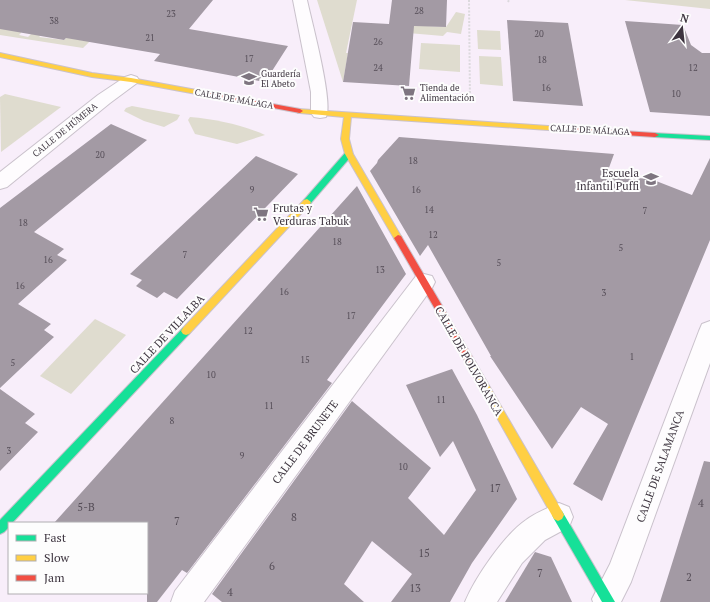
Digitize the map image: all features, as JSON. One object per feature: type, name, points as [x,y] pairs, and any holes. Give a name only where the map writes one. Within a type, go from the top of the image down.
[{"type":"street","points":[[300,0],[319,92],[320,112]]},
{"type":"street","name":"CALLE DE MÁLAGA","points":[[0,55],[92,75],[131,80],[302,111],[710,138]]},
{"type":"street","name":"CALLE DE HÚMERA","points":[[0,182],[104,99],[131,80]]},
{"type":"street","name":"CALLE DE POLVORANCA","points":[[348,115],[345,139],[349,154],[608,600]]},
{"type":"street","name":"CALLE DE VILLALBA","points":[[0,528],[320,188],[349,154]]},
{"type":"street","name":"CALLE DE BRUNETE","points":[[186,602],[424,282]]},
{"type":"street","name":"CALLE DE SALAMANCA","points":[[608,600],[621,572],[710,331]]},
{"type":"street","points":[[480,602],[512,553],[535,530],[559,517]]},
{"type":"path","points":[[469,0],[470,123]]},
{"type":"shaded area","points":[[22,0],[21,33],[19,35],[28,37],[32,33],[42,34],[39,37],[64,40],[69,35],[132,0],[83,48],[0,35],[0,11]]},
{"type":"shaded area","points":[[317,0],[357,0],[346,53],[348,53],[343,82]]},
{"type":"shaded area","points":[[625,0],[710,0],[710,9]]},
{"type":"shaded area","points":[[456,12],[465,14],[461,34],[447,32],[443,36],[408,33],[409,25],[446,27]]},
{"type":"shaded area","points":[[477,30],[500,31],[501,50],[478,49]]},
{"type":"shaded area","points":[[421,43],[460,45],[460,72],[419,69]]},
{"type":"shaded area","points":[[479,56],[501,57],[503,86],[480,84]]},
{"type":"shaded area","points":[[5,94],[61,107],[1,152],[0,97]]},
{"type":"shaded area","points":[[132,106],[180,115],[177,120],[164,127],[144,121],[124,111],[126,108]]},
{"type":"shaded area","points":[[190,117],[229,123],[265,135],[237,144],[195,134],[188,120]]},
{"type":"shaded area","points":[[95,319],[126,335],[71,394],[40,376]]},
{"type":"building","points":[[0,0],[213,0],[189,29],[288,46],[265,82],[154,61],[160,54],[66,38],[64,40],[0,29]]},
{"type":"building","points":[[392,0],[447,0],[446,27],[414,26],[409,86],[343,82],[353,22],[389,24]]},
{"type":"building","points":[[507,20],[568,23],[583,106],[513,101]]},
{"type":"building","points":[[625,21],[683,25],[691,45],[702,53],[710,53],[710,116],[650,112]]},
{"type":"building","points":[[111,124],[147,140],[34,232],[64,249],[57,255],[67,260],[18,304],[51,324],[44,330],[54,337],[0,388],[0,208]]},
{"type":"building","points":[[399,137],[614,154],[606,176],[651,179],[692,195],[710,158],[710,240],[602,501],[573,484],[608,424],[581,407],[552,449],[490,356],[428,245],[420,256],[370,171]]},
{"type":"building","points":[[256,156],[298,174],[177,299],[164,292],[157,298],[136,286],[142,280],[130,274]]},
{"type":"building","points":[[357,186],[406,274],[327,380],[332,383],[187,573],[182,570],[157,602],[147,602],[148,522],[55,522]]},
{"type":"building","points":[[452,369],[477,415],[517,499],[472,563],[450,602],[391,602],[412,574],[372,541],[344,584],[364,602],[222,602],[212,594],[352,401],[431,468],[408,498],[444,535],[476,490],[453,441],[440,457],[406,385]]},
{"type":"building","points":[[0,389],[35,414],[25,423],[38,432],[0,471]]},
{"type":"building","points":[[704,461],[710,462],[710,602],[660,602]]},
{"type":"building","points":[[535,552],[551,557],[572,602],[505,602]]},
{"type":"traffic: fast","points":[[655,135],[710,138]]},
{"type":"traffic: fast","points":[[307,202],[349,154]]},
{"type":"traffic: fast","points":[[0,528],[186,331]]},
{"type":"traffic: fast","points":[[558,515],[609,602]]},
{"type":"traffic: slow","points":[[0,55],[92,75],[131,80],[202,93]]},
{"type":"traffic: slow","points":[[300,111],[426,121],[563,129]]},
{"type":"traffic: slow","points":[[348,115],[345,139],[349,154],[398,238]]},
{"type":"traffic: slow","points":[[186,331],[307,202]]},
{"type":"traffic: slow","points":[[471,363],[558,515]]},
{"type":"traffic: jam","points":[[202,93],[300,111]]},
{"type":"traffic: jam","points":[[563,129],[655,135]]},
{"type":"traffic: jam","points":[[398,238],[471,363]]},
{"type":"place","name":"Guardería El Abeto","points":[[249,79]]},
{"type":"place","name":"Tienda de Alimentación","points":[[408,93]]},
{"type":"place","name":"Escuela Infantil Puffi","points":[[651,179]]},
{"type":"place","name":"Frutas y Verduras Tabuk","points":[[261,214]]}]
